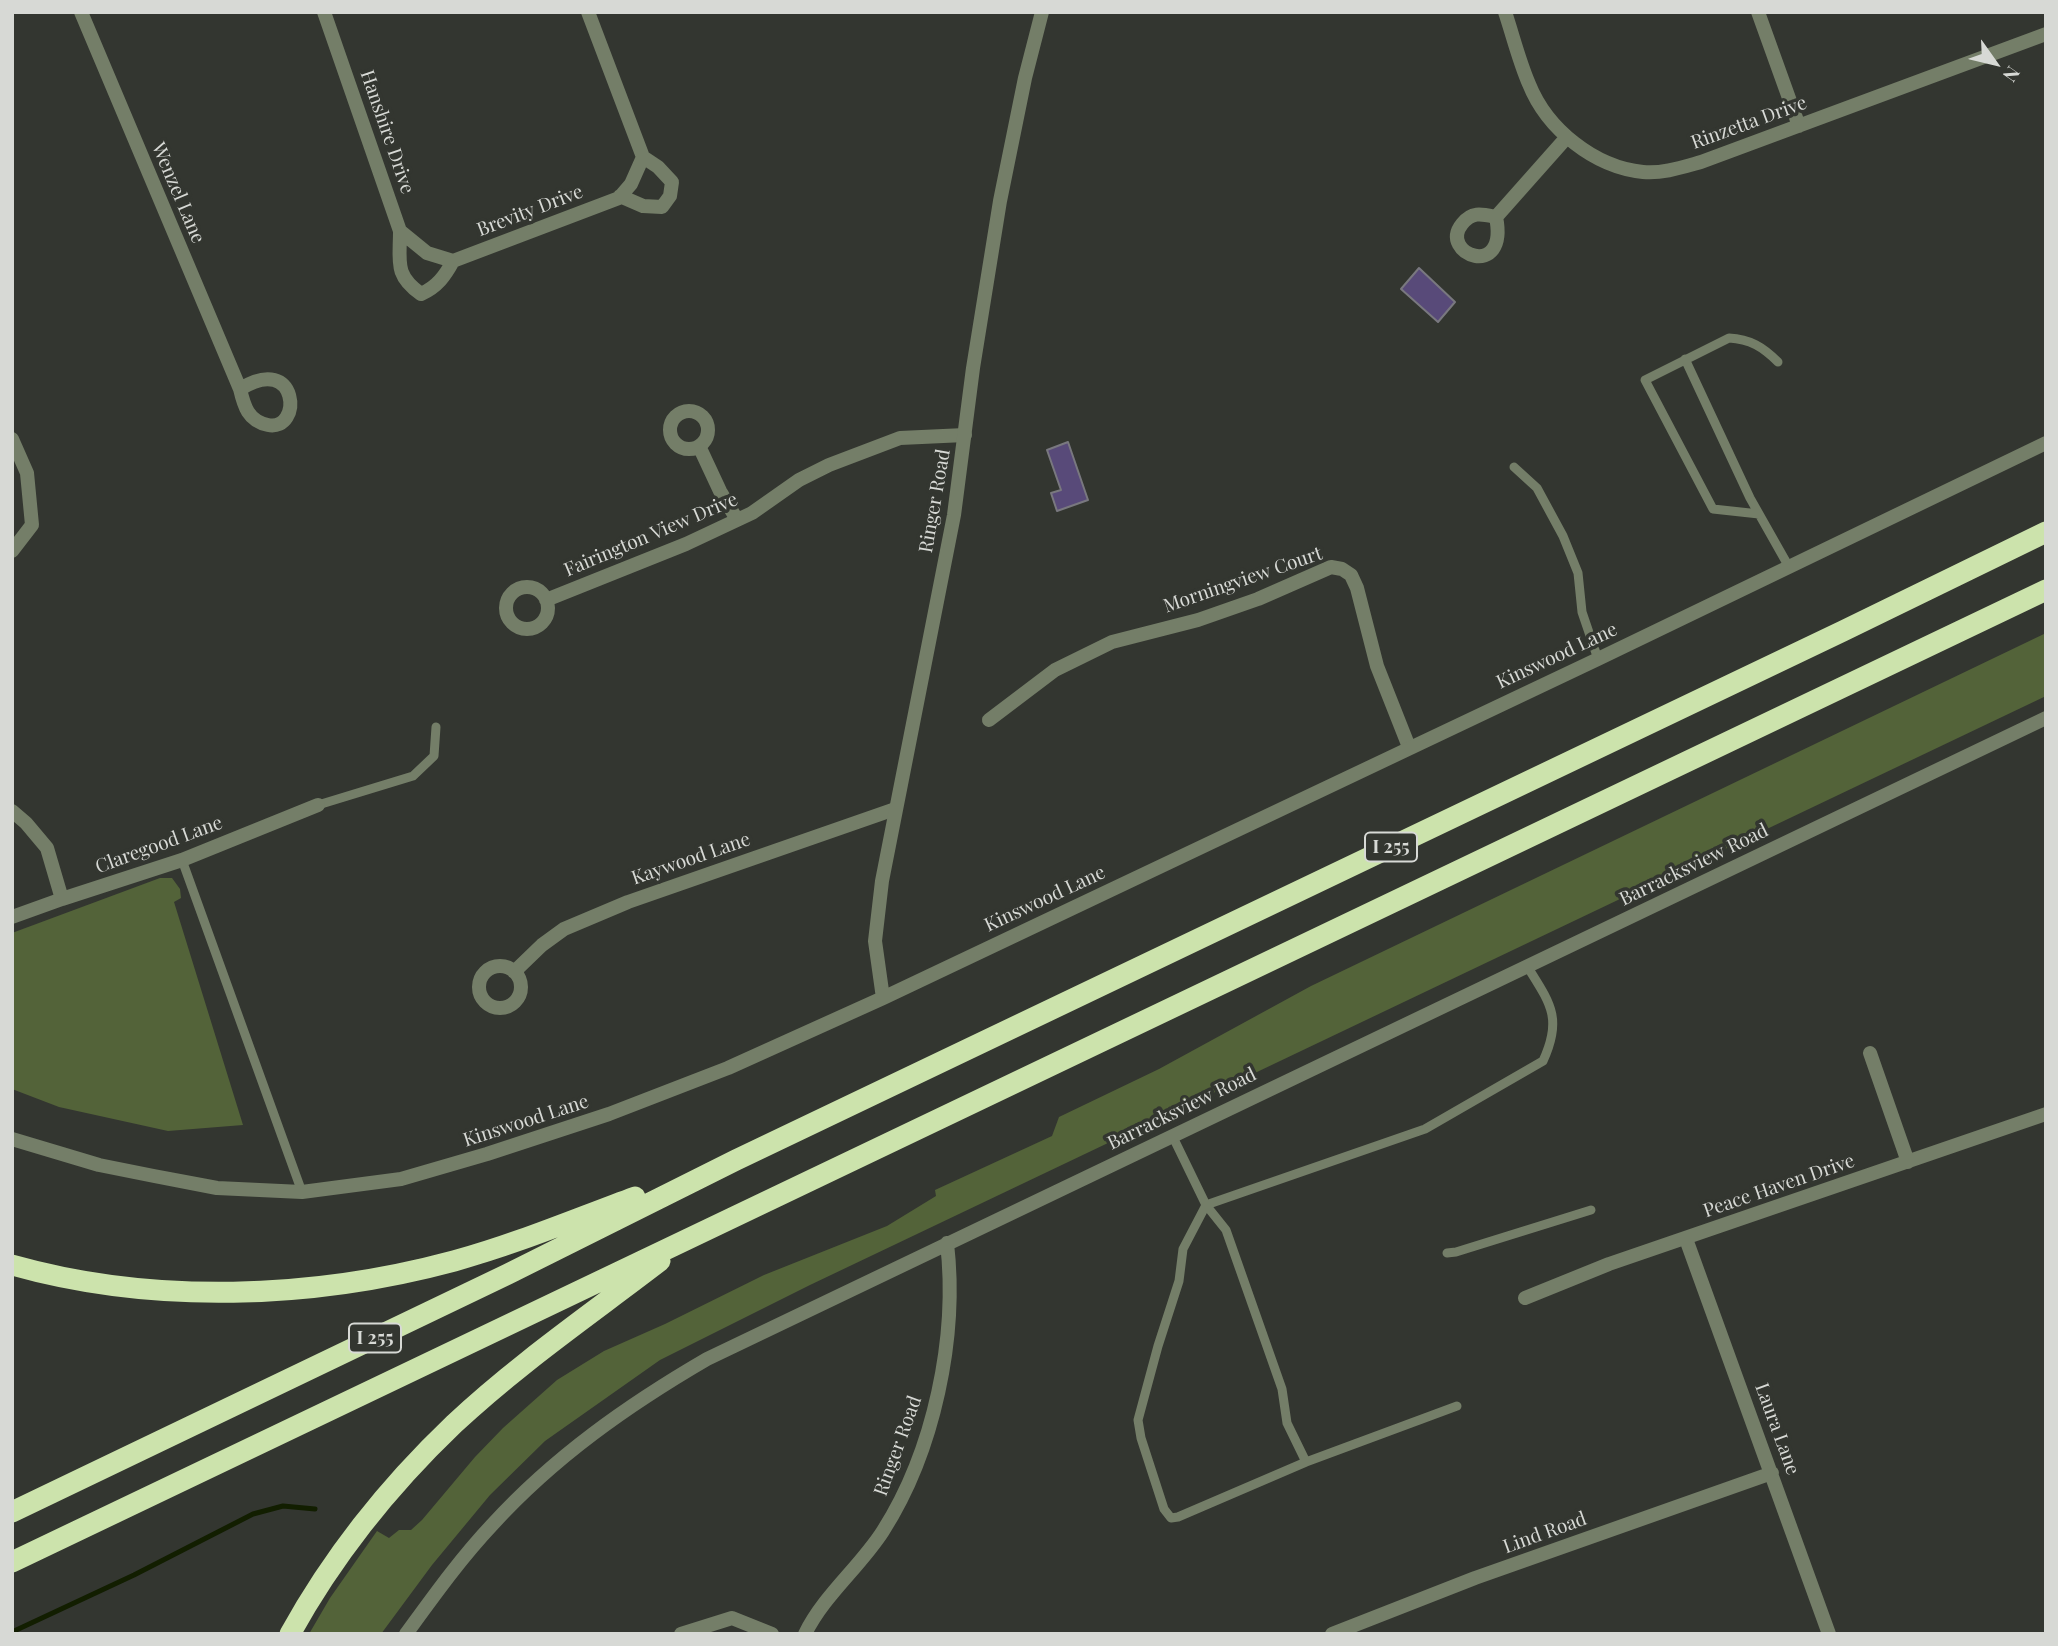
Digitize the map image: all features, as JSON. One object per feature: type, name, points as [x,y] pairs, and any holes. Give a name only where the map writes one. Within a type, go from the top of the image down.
[{"type":"highway","name":"I 255","points":[[12,1512],[508,1274],[736,1160],[2046,532]]},
{"type":"highway","name":"I 255","points":[[12,1562],[2046,590]]},
{"type":"highway","points":[[12,1265],[79,1281],[152,1289],[276,1290],[341,1283],[455,1261],[736,1160]]},
{"type":"highway","points":[[290,1634],[303,1609],[359,1529],[401,1479],[454,1424],[507,1379],[693,1236]]},
{"type":"street","name":"Wenzel Lane","points":[[81,12],[240,389]]},
{"type":"street","name":"Hanshire Drive","points":[[324,12],[400,231]]},
{"type":"street","points":[[588,12],[643,157],[658,167],[672,182],[670,196],[662,207],[643,206],[621,196],[631,184],[643,157]]},
{"type":"street","name":"Ringer Road","points":[[883,998],[875,941],[882,881],[954,515],[1000,201],[1025,78],[1042,12]]},
{"type":"street","name":"Rinzetta Drive","points":[[1505,12],[1530,85],[1546,114],[1567,137],[1598,159],[1644,172],[1670,170],[1701,162],[2046,34]]},
{"type":"street","points":[[1758,12],[1799,126]]},
{"type":"street","points":[[1496,217],[1567,137]]},
{"type":"street","name":"Brevity Drive","points":[[453,261],[621,196]]},
{"type":"street","points":[[400,231],[427,253],[453,261],[439,282],[421,294],[405,281],[399,268],[400,231]]},
{"type":"street","name":"Fairington View Drive","points":[[546,600],[686,544],[736,518],[752,513],[799,480],[829,465],[900,438],[965,435]]},
{"type":"street","points":[[12,439],[27,473],[32,525],[12,551]]},
{"type":"street","name":"Kinswood Lane","points":[[12,1139],[99,1165],[204,1185],[302,1192],[401,1180],[609,1114],[728,1068],[883,998],[2046,443]]},
{"type":"street","points":[[699,446],[736,518]]},
{"type":"street","name":"Morningview Court","points":[[989,720],[1055,670],[1112,642],[1198,620],[1258,599],[1331,566],[1351,575],[1357,588],[1377,666],[1409,747]]},
{"type":"street","name":"Barracksview Road","points":[[406,1634],[443,1584],[527,1488],[614,1416],[707,1359],[2046,718]]},
{"type":"street","name":"Claregood Lane","points":[[12,917],[62,898],[182,860],[318,805]]},
{"type":"street","name":"Kaywood Lane","points":[[514,972],[542,945],[564,929],[895,809]]},
{"type":"street","points":[[12,811],[47,848],[62,898]]},
{"type":"street","points":[[1870,1053],[1908,1162]]},
{"type":"street","name":"Peace Haven Drive","points":[[1525,1298],[1609,1264],[2046,1114]]},
{"type":"street","name":"Laura Lane","points":[[1686,1239],[1829,1634]]},
{"type":"street","name":"Ringer Road","points":[[805,1634],[833,1592],[881,1533],[913,1472],[940,1383],[947,1340],[950,1305],[947,1243]]},
{"type":"street","name":"Lind Road","points":[[1332,1634],[1475,1578],[1772,1473]]},
{"type":"street","points":[[681,1634],[732,1618],[772,1634]]},
{"type":"lane","points":[[1759,514],[1713,509],[1645,380],[1729,338],[1742,338],[1753,342],[1778,362]]},
{"type":"lane","points":[[1685,359],[1759,514],[1788,567]]},
{"type":"lane","points":[[1514,467],[1537,488],[1563,536],[1577,573],[1582,612],[1598,659]]},
{"type":"lane","points":[[318,805],[413,776],[434,756],[436,727]]},
{"type":"lane","points":[[182,860],[302,1192]]},
{"type":"lane","points":[[1458,1406],[1306,1462],[1171,1518],[1164,1508],[1140,1438],[1138,1420],[1179,1282],[1182,1249],[1206,1205],[1425,1129],[1543,1061],[1552,1041],[1554,1023],[1547,997],[1527,966]]},
{"type":"lane","points":[[1172,1135],[1206,1205],[1226,1230],[1282,1389],[1287,1423],[1306,1462]]},
{"type":"lane","points":[[1447,1253],[1591,1210]]},
{"type":"green space","points":[[2046,633],[2046,696],[810,1285],[660,1360],[545,1441],[490,1495],[432,1565],[381,1634],[309,1634],[330,1598],[377,1531],[389,1538],[399,1530],[411,1530],[503,1428],[557,1380],[604,1351],[764,1275],[887,1226],[936,1196],[935,1190],[1052,1136],[1059,1117],[1159,1069],[1311,986]]},
{"type":"green space","points":[[160,878],[172,878],[180,889],[181,898],[174,902],[243,1125],[168,1131],[59,1107],[12,1089],[12,933]]},
{"type":"building","points":[[1419,268],[1455,302],[1438,322],[1401,289]]},
{"type":"building","points":[[1068,442],[1088,500],[1057,511],[1051,493],[1061,490],[1047,450]]},
{"type":"waterway","points":[[12,1632],[134,1575],[253,1514],[283,1506],[315,1509]]}]
